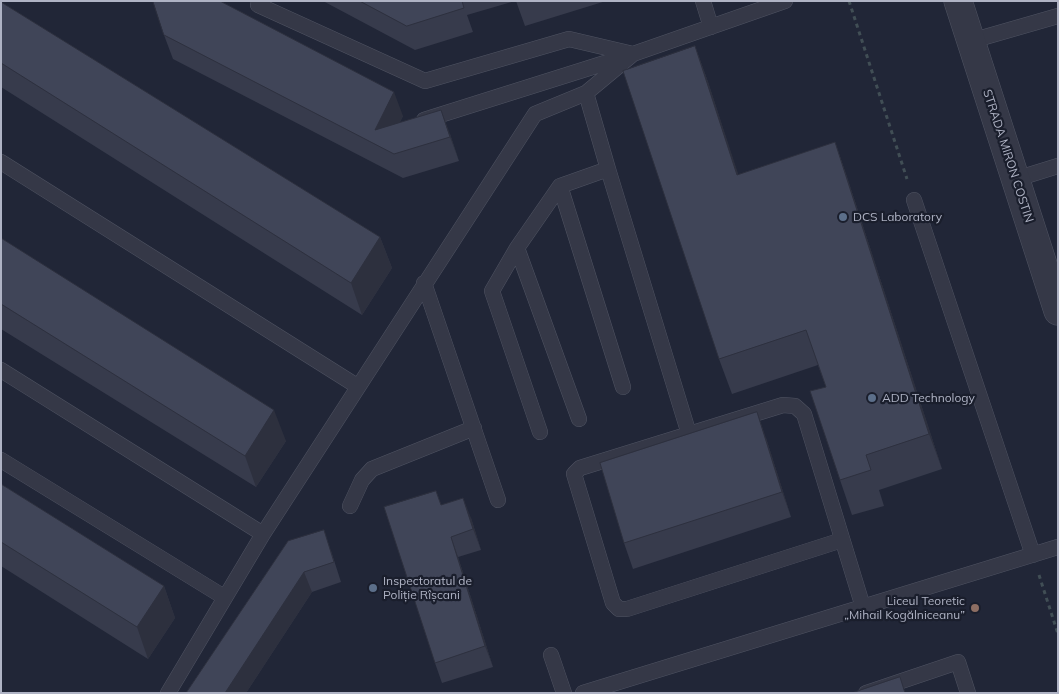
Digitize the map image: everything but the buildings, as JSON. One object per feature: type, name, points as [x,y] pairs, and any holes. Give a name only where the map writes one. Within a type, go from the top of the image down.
[{"type":"street","name":"STRADA MIRON COSTIN","points":[[958,1],[1058,311]]},
{"type":"lane","points":[[703,1],[711,27]]},
{"type":"lane","points":[[408,125],[633,54],[785,1]]},
{"type":"lane","points":[[258,4],[424,81],[569,39],[633,54]]},
{"type":"lane","points":[[971,42],[1058,16]]},
{"type":"lane","points":[[168,693],[262,534],[535,114],[586,93],[633,54]]},
{"type":"lane","points":[[586,93],[689,434]]},
{"type":"lane","points":[[1,162],[357,386]]},
{"type":"lane","points":[[1016,179],[1058,166]]},
{"type":"lane","points":[[540,432],[492,291],[517,248],[560,186],[608,169]]},
{"type":"lane","points":[[560,186],[623,387]]},
{"type":"lane","points":[[914,200],[1033,555]]},
{"type":"lane","points":[[517,248],[579,419]]},
{"type":"lane","points":[[424,283],[498,500]]},
{"type":"lane","points":[[1,370],[262,534]]},
{"type":"lane","points":[[842,540],[627,609],[619,609],[612,603],[574,474],[580,468],[783,405],[795,406],[804,414],[863,607]]},
{"type":"lane","points":[[350,506],[362,480],[372,469],[474,428]]},
{"type":"lane","points":[[1,460],[224,597]]},
{"type":"lane","points":[[583,693],[1058,547]]},
{"type":"lane","points":[[551,655],[564,693]]},
{"type":"lane","points":[[866,693],[958,662],[968,693]]},
{"type":"path","points":[[849,1],[914,200]]},
{"type":"path","points":[[1033,555],[1058,634]]},
{"type":"place","name":"DCS Laboratory","points":[[843,217]]},
{"type":"place","name":"ADD Technology","points":[[872,398]]},
{"type":"place","name":"Inspectoratul de Poliție Rîșcani","points":[[373,588]]},
{"type":"place","name":"Liceul Teoretic „Mihail Kogălniceanu”","points":[[975,608]]}]
